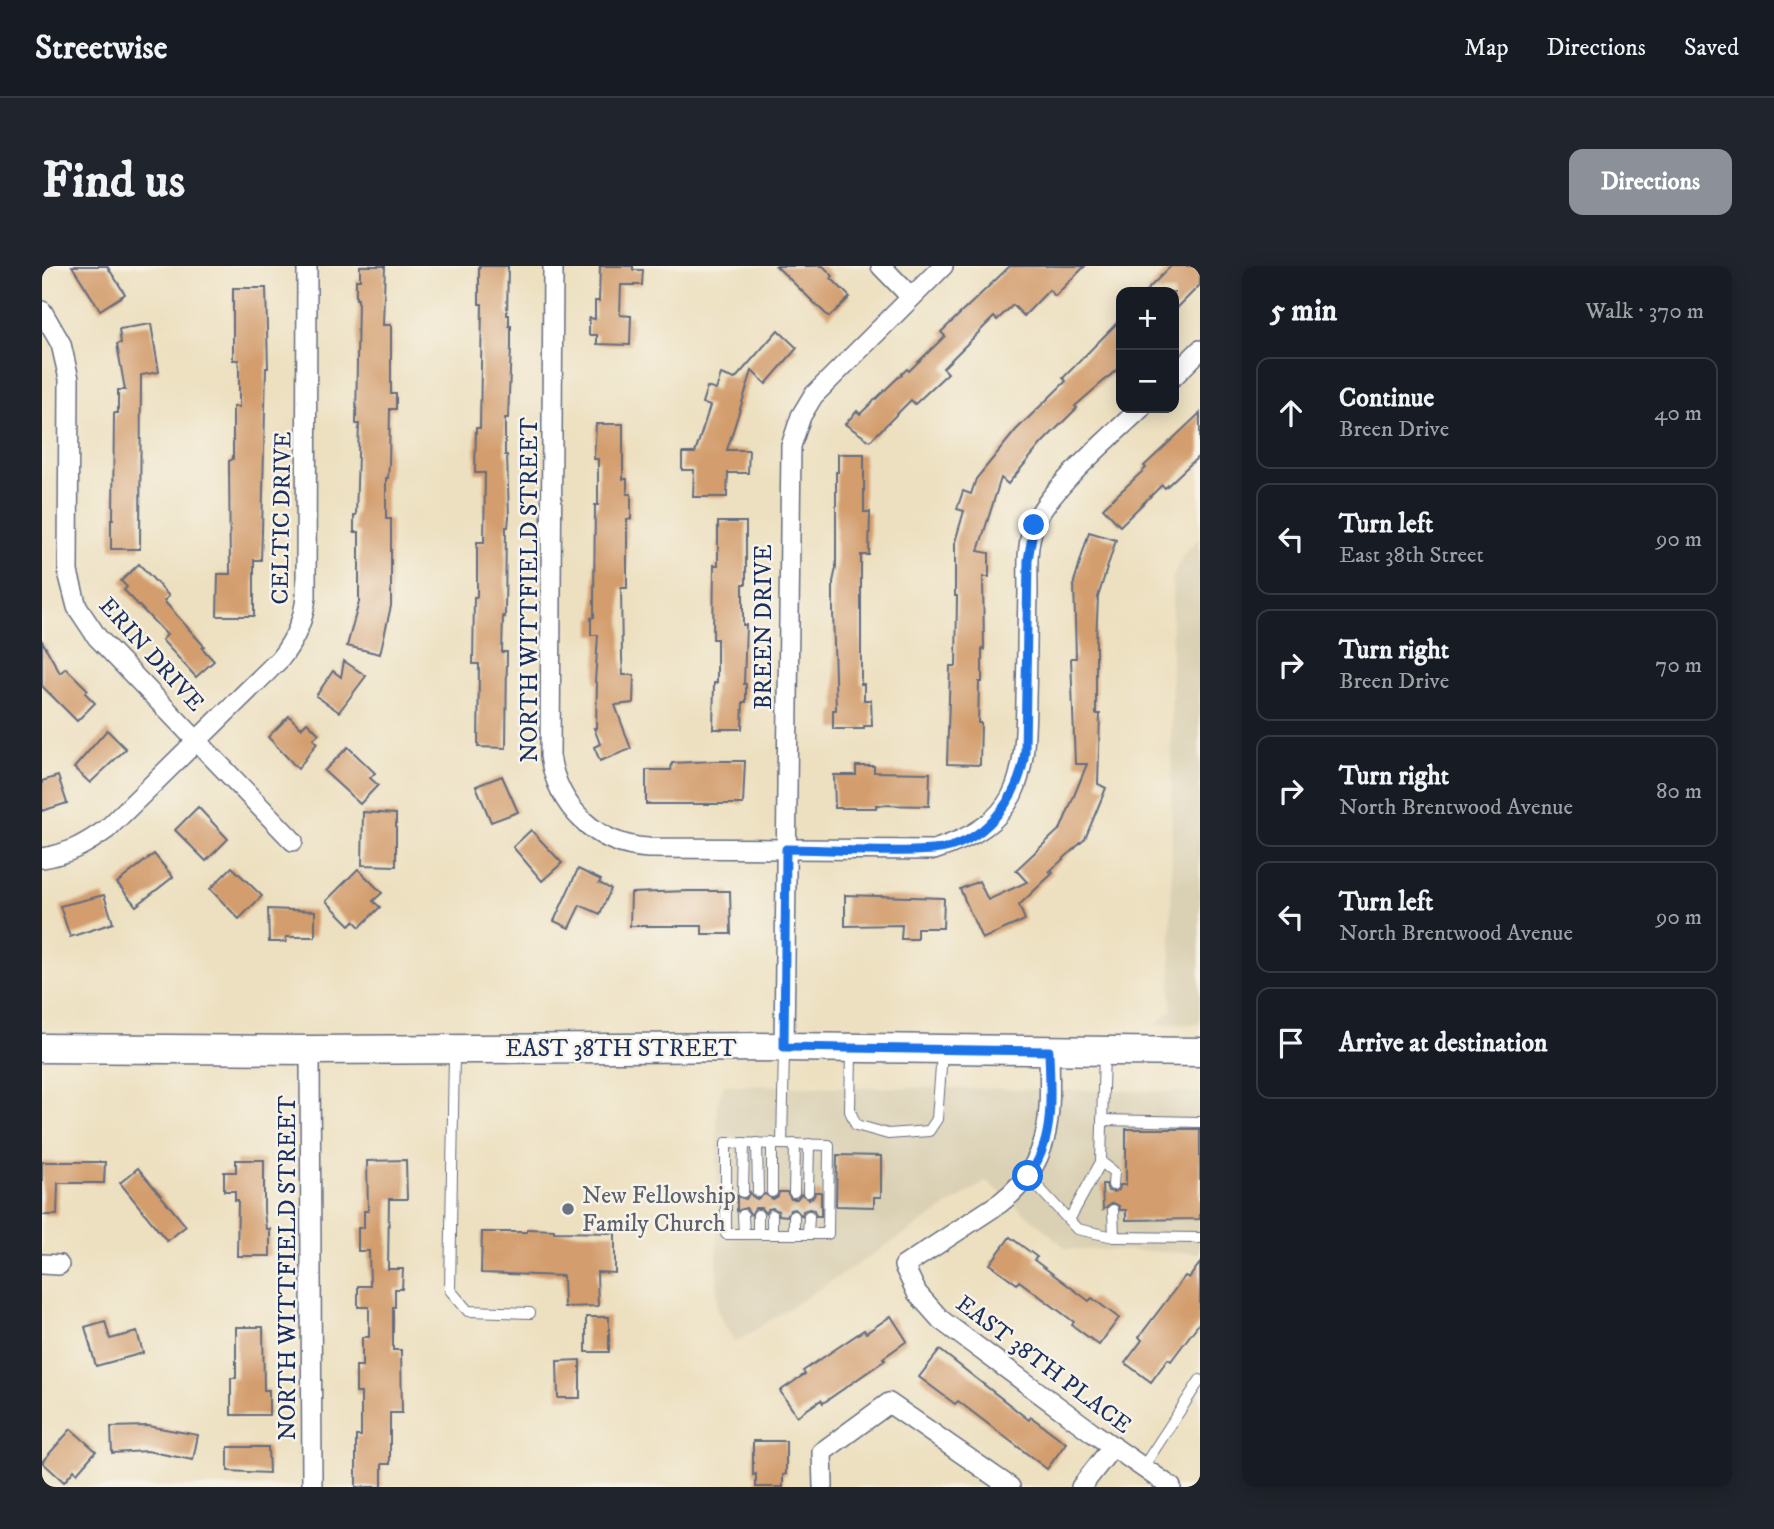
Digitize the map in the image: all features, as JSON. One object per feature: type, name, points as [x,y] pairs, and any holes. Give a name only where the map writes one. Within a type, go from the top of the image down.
[{"type":"main road","name":"EAST 38TH STREET","points":[[42,1048],[784,1047],[1200,1052]]},
{"type":"street","name":"CELTIC DRIVE","points":[[42,859],[74,850],[95,839],[281,659],[295,638],[303,613],[306,555],[307,266]]},
{"type":"street","name":"NORTH WITTFIELD STREET","points":[[553,266],[550,747],[557,782],[565,799],[582,821],[621,844],[648,848],[934,850],[976,834],[1003,808],[1017,785],[1025,751],[1028,560],[1034,525],[1053,495],[1136,413]]},
{"type":"street","points":[[881,266],[911,297]]},
{"type":"street","name":"BREEN DRIVE","points":[[784,1047],[791,446],[797,423],[813,396],[943,266]]},
{"type":"street","name":"ERIN DRIVE","points":[[42,311],[61,344],[69,379],[67,563],[74,598],[81,614],[97,637],[293,841]]},
{"type":"street","points":[[1179,371],[1200,350]]},
{"type":"street","name":"NORTH WITTFIELD STREET","points":[[310,1049],[312,1487]]},
{"type":"street","points":[[1028,1176],[1040,1155],[1048,1129],[1049,1051]]},
{"type":"street","name":"EAST 38TH PLACE","points":[[1028,1176],[1000,1203],[904,1266],[917,1293],[941,1320],[1169,1486]]},
{"type":"street","points":[[823,1487],[822,1452],[889,1403],[1010,1487]]},
{"type":"street","points":[[1082,1487],[1113,1446]]},
{"type":"lane","points":[[772,1192],[784,1047]]},
{"type":"lane","points":[[851,1048],[850,1111],[856,1125],[888,1134],[929,1131],[937,1119],[942,1049]]},
{"type":"lane","points":[[454,1049],[450,1290],[468,1311],[530,1313]]},
{"type":"lane","points":[[1069,1220],[1101,1162],[1104,1051]]},
{"type":"lane","points":[[1102,1120],[1200,1122]]},
{"type":"lane","points":[[726,1143],[757,1143],[828,1145],[828,1234],[726,1234],[726,1143]]},
{"type":"lane","points":[[743,1192],[744,1143]]},
{"type":"lane","points":[[757,1143],[758,1192]]},
{"type":"lane","points":[[793,1192],[795,1144]]},
{"type":"lane","points":[[808,1192],[809,1144]]},
{"type":"lane","points":[[1101,1162],[1114,1172],[1113,1185]]},
{"type":"lane","points":[[1028,1176],[1077,1229],[1114,1237],[1200,1238]]},
{"type":"lane","points":[[1113,1210],[1114,1237]]},
{"type":"lane","points":[[743,1215],[744,1234]]},
{"type":"lane","points":[[758,1215],[758,1234]]},
{"type":"lane","points":[[772,1215],[772,1234]]},
{"type":"lane","points":[[794,1216],[794,1234]]},
{"type":"lane","points":[[808,1216],[808,1234]]},
{"type":"lane","points":[[1143,1467],[1200,1380]]},
{"type":"shaded area","points":[[1200,538],[1200,1024],[1154,1025],[1171,1011],[1172,579],[1181,557]]},
{"type":"shaded area","points":[[724,1085],[1200,1092],[1200,1253],[1067,1249],[987,1181],[735,1343],[717,1311],[717,1106]]},
{"type":"building","points":[[72,266],[107,266],[125,294],[100,310]]},
{"type":"building","points":[[360,266],[385,266],[383,325],[391,325],[391,394],[396,394],[396,409],[390,409],[389,464],[386,478],[386,519],[391,519],[391,606],[380,654],[347,646],[359,602],[359,532],[354,532],[354,515],[359,424],[356,424],[356,280],[360,280]]},
{"type":"building","points":[[479,266],[508,266],[507,315],[511,326],[511,347],[505,455],[509,517],[506,527],[502,652],[507,652],[506,748],[478,747],[479,664],[473,664],[477,542],[484,542],[485,473],[475,473],[476,428],[480,428],[482,304],[479,304]]},
{"type":"building","points":[[600,266],[633,266],[633,270],[643,270],[642,285],[621,285],[620,315],[631,316],[630,345],[597,344],[597,335],[589,335],[589,318],[595,319],[595,301],[599,301]]},
{"type":"building","points":[[776,266],[823,266],[850,297],[829,317]]},
{"type":"building","points":[[1010,266],[1085,266],[1055,296],[1049,290],[1024,316],[1013,305],[997,320],[994,317],[943,368],[948,373],[915,404],[911,400],[870,441],[845,424],[857,411],[860,414],[907,369],[909,371],[945,336],[941,332]]},
{"type":"building","points":[[1171,266],[1200,266],[1200,285],[1179,306],[1179,287],[1150,287]]},
{"type":"building","points":[[233,288],[266,288],[268,368],[261,560],[254,560],[254,616],[217,616],[218,574],[230,574],[229,461],[233,459],[233,407],[239,407],[238,360],[233,360]]},
{"type":"building","points":[[151,324],[159,372],[141,375],[140,549],[111,549],[114,413],[118,413],[118,390],[125,390],[117,344],[121,343],[119,329]]},
{"type":"building","points":[[1116,324],[1116,370],[1075,406],[1077,408],[1042,443],[1008,484],[1001,478],[978,551],[989,553],[989,577],[983,577],[984,649],[982,648],[982,682],[979,682],[978,723],[981,723],[980,765],[947,764],[950,666],[956,666],[955,542],[964,511],[957,509],[963,491],[971,494],[976,479],[1016,430],[1066,381],[1063,378]]},
{"type":"building","points":[[778,330],[797,348],[766,384],[752,371],[727,450],[749,450],[748,473],[728,473],[727,497],[693,497],[694,470],[682,470],[682,453],[695,453],[710,406],[702,403],[707,387],[716,390],[721,374],[735,379]]},
{"type":"building","points":[[1200,413],[1200,455],[1165,488],[1162,485],[1120,526],[1103,508]]},
{"type":"building","points":[[596,424],[623,424],[623,479],[627,479],[627,494],[631,494],[631,519],[627,519],[627,588],[621,588],[622,658],[623,675],[634,675],[633,703],[615,705],[631,749],[600,761],[594,747],[600,744],[594,728],[598,635],[591,635],[591,618],[594,617],[595,505],[598,505],[598,459],[594,459]]},
{"type":"building","points":[[838,454],[864,454],[864,512],[870,512],[869,555],[861,555],[861,684],[864,684],[864,700],[871,700],[872,726],[864,726],[864,729],[833,729],[833,710],[836,710],[833,582],[836,568]]},
{"type":"building","points":[[718,522],[746,522],[743,625],[746,625],[746,702],[743,702],[742,729],[713,729],[714,683],[717,683],[717,639],[713,639],[714,565],[718,565]]},
{"type":"building","points":[[1089,532],[1116,540],[1098,597],[1096,642],[1096,714],[1100,714],[1098,784],[1106,788],[1085,839],[1049,872],[1053,873],[1019,905],[1025,920],[982,939],[960,889],[979,881],[988,900],[1027,882],[1016,870],[1061,828],[1087,764],[1075,764],[1071,658],[1076,658],[1074,582]]},
{"type":"building","points":[[139,564],[169,596],[164,601],[214,661],[196,677],[162,640],[167,635],[124,590],[127,587],[121,581]]},
{"type":"building","points":[[42,641],[60,673],[66,668],[88,690],[85,693],[95,703],[77,721],[42,686]]},
{"type":"building","points":[[344,661],[366,676],[339,712],[316,696],[333,671],[341,677]]},
{"type":"building","points":[[289,716],[301,728],[307,722],[319,734],[313,739],[317,743],[298,769],[268,737]]},
{"type":"building","points":[[107,730],[126,749],[90,783],[74,768]]},
{"type":"building","points":[[348,747],[375,773],[370,778],[378,785],[360,804],[324,771]]},
{"type":"building","points":[[745,761],[743,804],[646,804],[646,770],[671,770],[672,763]]},
{"type":"building","points":[[856,766],[874,766],[874,772],[930,773],[929,806],[876,805],[876,808],[835,808],[834,775],[856,775]]},
{"type":"building","points":[[58,776],[67,803],[42,811],[42,781]]},
{"type":"building","points":[[502,776],[518,812],[491,822],[476,786]]},
{"type":"building","points":[[198,807],[228,839],[206,861],[175,830]]},
{"type":"building","points":[[363,812],[396,814],[396,866],[362,865]]},
{"type":"building","points":[[531,830],[562,863],[542,881],[513,847]]},
{"type":"building","points":[[154,854],[173,877],[136,906],[117,883]]},
{"type":"building","points":[[232,867],[262,896],[239,919],[210,889]]},
{"type":"building","points":[[358,869],[382,893],[373,901],[380,907],[360,927],[354,921],[350,925],[326,901]]},
{"type":"building","points":[[578,869],[601,880],[599,883],[611,889],[600,914],[580,905],[569,928],[554,921]]},
{"type":"building","points":[[730,891],[731,934],[702,934],[702,926],[630,926],[631,893]]},
{"type":"building","points":[[104,895],[113,923],[70,937],[60,906]]},
{"type":"building","points":[[845,895],[944,898],[943,928],[917,928],[917,939],[901,939],[902,925],[845,926]]},
{"type":"building","points":[[268,909],[315,911],[315,937],[286,937],[286,942],[269,942]]},
{"type":"building","points":[[1126,1129],[1200,1129],[1200,1219],[1126,1220],[1126,1210],[1120,1210],[1119,1206],[1113,1203],[1103,1210],[1102,1184],[1106,1184],[1108,1191],[1113,1192],[1119,1190],[1120,1185],[1126,1185]]},
{"type":"building","points":[[837,1155],[881,1156],[881,1197],[874,1197],[874,1207],[836,1206]]},
{"type":"building","points":[[236,1160],[264,1160],[264,1211],[266,1229],[270,1229],[270,1256],[237,1256],[238,1200],[235,1200],[235,1191],[224,1191],[224,1172],[236,1172]]},
{"type":"building","points":[[406,1160],[407,1199],[389,1199],[388,1269],[403,1269],[402,1289],[395,1289],[393,1307],[393,1350],[401,1350],[402,1413],[390,1413],[390,1464],[382,1464],[382,1487],[356,1487],[356,1436],[361,1436],[361,1393],[356,1393],[356,1366],[362,1366],[362,1337],[369,1337],[369,1307],[358,1307],[358,1286],[370,1286],[369,1251],[358,1251],[358,1228],[364,1228],[364,1211],[368,1211],[367,1161]]},
{"type":"building","points":[[42,1162],[105,1162],[104,1183],[58,1183],[57,1215],[42,1215]]},
{"type":"building","points":[[138,1168],[186,1226],[167,1241],[120,1183]]},
{"type":"building","points":[[750,1192],[757,1199],[765,1194],[773,1199],[779,1192],[787,1192],[791,1199],[797,1199],[801,1194],[809,1199],[815,1192],[821,1192],[821,1216],[816,1216],[814,1210],[809,1209],[803,1211],[802,1216],[795,1209],[790,1210],[787,1216],[779,1215],[773,1208],[765,1213],[761,1208],[755,1208],[751,1215],[746,1208],[737,1211],[737,1196],[746,1199]]},
{"type":"building","points":[[527,1229],[615,1233],[615,1273],[597,1272],[598,1306],[564,1307],[563,1276],[481,1273],[482,1232],[527,1232]]},
{"type":"building","points":[[1010,1237],[1037,1257],[1034,1260],[1089,1301],[1092,1298],[1119,1318],[1099,1345],[1072,1325],[1074,1322],[1019,1281],[1017,1284],[990,1264]]},
{"type":"building","points":[[1200,1263],[1200,1322],[1171,1361],[1168,1359],[1151,1382],[1125,1363],[1142,1340],[1139,1337],[1185,1276],[1189,1278]]},
{"type":"building","points":[[891,1316],[907,1341],[883,1358],[885,1360],[823,1403],[821,1400],[797,1416],[780,1391],[805,1374],[803,1371],[864,1330],[866,1333]]},
{"type":"building","points":[[586,1317],[609,1317],[609,1352],[586,1352]]},
{"type":"building","points":[[105,1321],[110,1339],[137,1332],[143,1353],[96,1366],[85,1327]]},
{"type":"building","points":[[236,1327],[263,1327],[264,1390],[269,1390],[269,1415],[231,1415],[231,1378],[236,1378]]},
{"type":"building","points":[[940,1350],[1029,1420],[1031,1417],[1066,1443],[1047,1469],[958,1401],[955,1404],[919,1377]]},
{"type":"building","points":[[580,1360],[580,1398],[558,1398],[557,1361]]},
{"type":"building","points":[[148,1426],[198,1435],[193,1460],[147,1451],[112,1453],[111,1427]]},
{"type":"building","points":[[71,1429],[96,1451],[77,1473],[74,1470],[64,1482],[42,1462]]},
{"type":"building","points":[[753,1441],[786,1441],[786,1474],[783,1475],[783,1487],[756,1487],[756,1474],[753,1475]]},
{"type":"building","points":[[228,1447],[268,1447],[269,1473],[228,1471]]},
{"type":"place","name":"New Fellowship Family Church","points":[[568,1209]]},
{"type":"route","points":[[1028,1176],[1037,1164],[1048,1129],[1049,1051],[784,1047],[786,849],[934,850],[976,834],[1003,808],[1013,794],[1023,768],[1025,751],[1028,560],[1034,525]]}]
